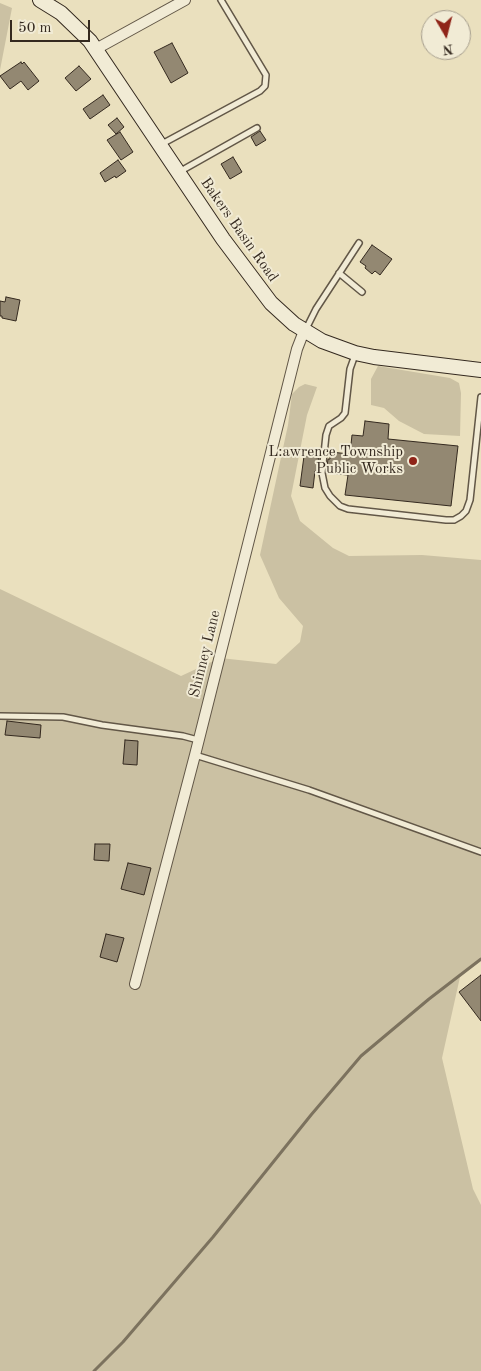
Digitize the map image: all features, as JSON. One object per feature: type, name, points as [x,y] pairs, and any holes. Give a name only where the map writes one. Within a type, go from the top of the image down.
[{"type":"main road","name":"Bakers Basin Road","points":[[40,0],[68,19],[96,49],[223,239],[271,304],[294,324],[304,332],[322,341],[355,353],[481,370]]},
{"type":"street","points":[[96,49],[185,0]]},
{"type":"street","name":"Shinney Lane","points":[[135,984],[195,755],[297,349],[304,332]]},
{"type":"lane","points":[[160,145],[260,91],[265,86],[266,75],[221,0]]},
{"type":"lane","points":[[179,173],[257,128]]},
{"type":"lane","points":[[304,332],[339,272],[359,243]]},
{"type":"lane","points":[[339,272],[362,292]]},
{"type":"lane","points":[[355,353],[350,369],[344,413],[341,418],[329,426],[326,435],[322,473],[325,488],[330,496],[340,506],[348,509],[446,520],[454,520],[464,514],[470,500],[481,397]]},
{"type":"lane","points":[[0,716],[63,718],[183,736],[198,740]]},
{"type":"lane","points":[[195,755],[309,790],[481,852]]},
{"type":"shaded area","points":[[0,3],[12,8],[0,70]]},
{"type":"shaded area","points":[[378,366],[450,378],[459,383],[461,393],[460,436],[424,434],[399,421],[384,408],[371,405],[371,379]]},
{"type":"shaded area","points":[[305,384],[317,387],[307,415],[291,496],[300,521],[333,548],[349,556],[422,555],[481,560],[481,961],[460,977],[442,1058],[473,1189],[481,1205],[481,1371],[0,1371],[0,589],[181,676],[220,658],[276,664],[300,642],[303,626],[279,598],[260,555],[288,425],[292,394]]},
{"type":"building","points":[[172,43],[188,73],[171,83],[154,52]]},
{"type":"building","points":[[21,62],[22,64],[24,62],[39,81],[28,90],[21,81],[10,89],[0,76]]},
{"type":"building","points":[[79,66],[91,79],[76,91],[65,78]]},
{"type":"building","points":[[103,95],[110,105],[90,119],[83,109]]},
{"type":"building","points":[[117,118],[124,127],[116,134],[108,125]]},
{"type":"building","points":[[260,131],[266,140],[256,146],[251,137]]},
{"type":"building","points":[[120,132],[133,152],[121,160],[107,140]]},
{"type":"building","points":[[233,157],[242,172],[230,179],[221,164]]},
{"type":"building","points":[[118,160],[126,171],[116,178],[115,176],[105,182],[100,173]]},
{"type":"building","points":[[372,245],[392,259],[380,275],[375,271],[372,274],[360,262]]},
{"type":"building","points":[[6,297],[20,300],[16,321],[0,316],[0,301],[5,302]]},
{"type":"building","points":[[365,421],[389,424],[388,439],[458,446],[451,506],[345,495],[348,475],[326,473],[328,459],[330,459],[330,452],[350,454],[352,435],[363,436]]},
{"type":"building","points":[[304,456],[319,458],[318,472],[315,471],[313,488],[300,486]]},
{"type":"building","points":[[7,721],[41,725],[40,738],[5,735]]},
{"type":"building","points":[[125,740],[138,741],[137,765],[123,764]]},
{"type":"building","points":[[95,844],[110,844],[109,861],[94,860]]},
{"type":"building","points":[[128,863],[151,868],[144,895],[121,889]]},
{"type":"building","points":[[106,934],[124,938],[117,962],[100,957]]},
{"type":"building","points":[[481,975],[481,1021],[459,992]]},
{"type":"waterway","points":[[94,1371],[123,1342],[213,1237],[361,1056],[429,999],[481,959]]},
{"type":"place","name":"L:awrence Township Public Works","points":[[413,461]]}]
